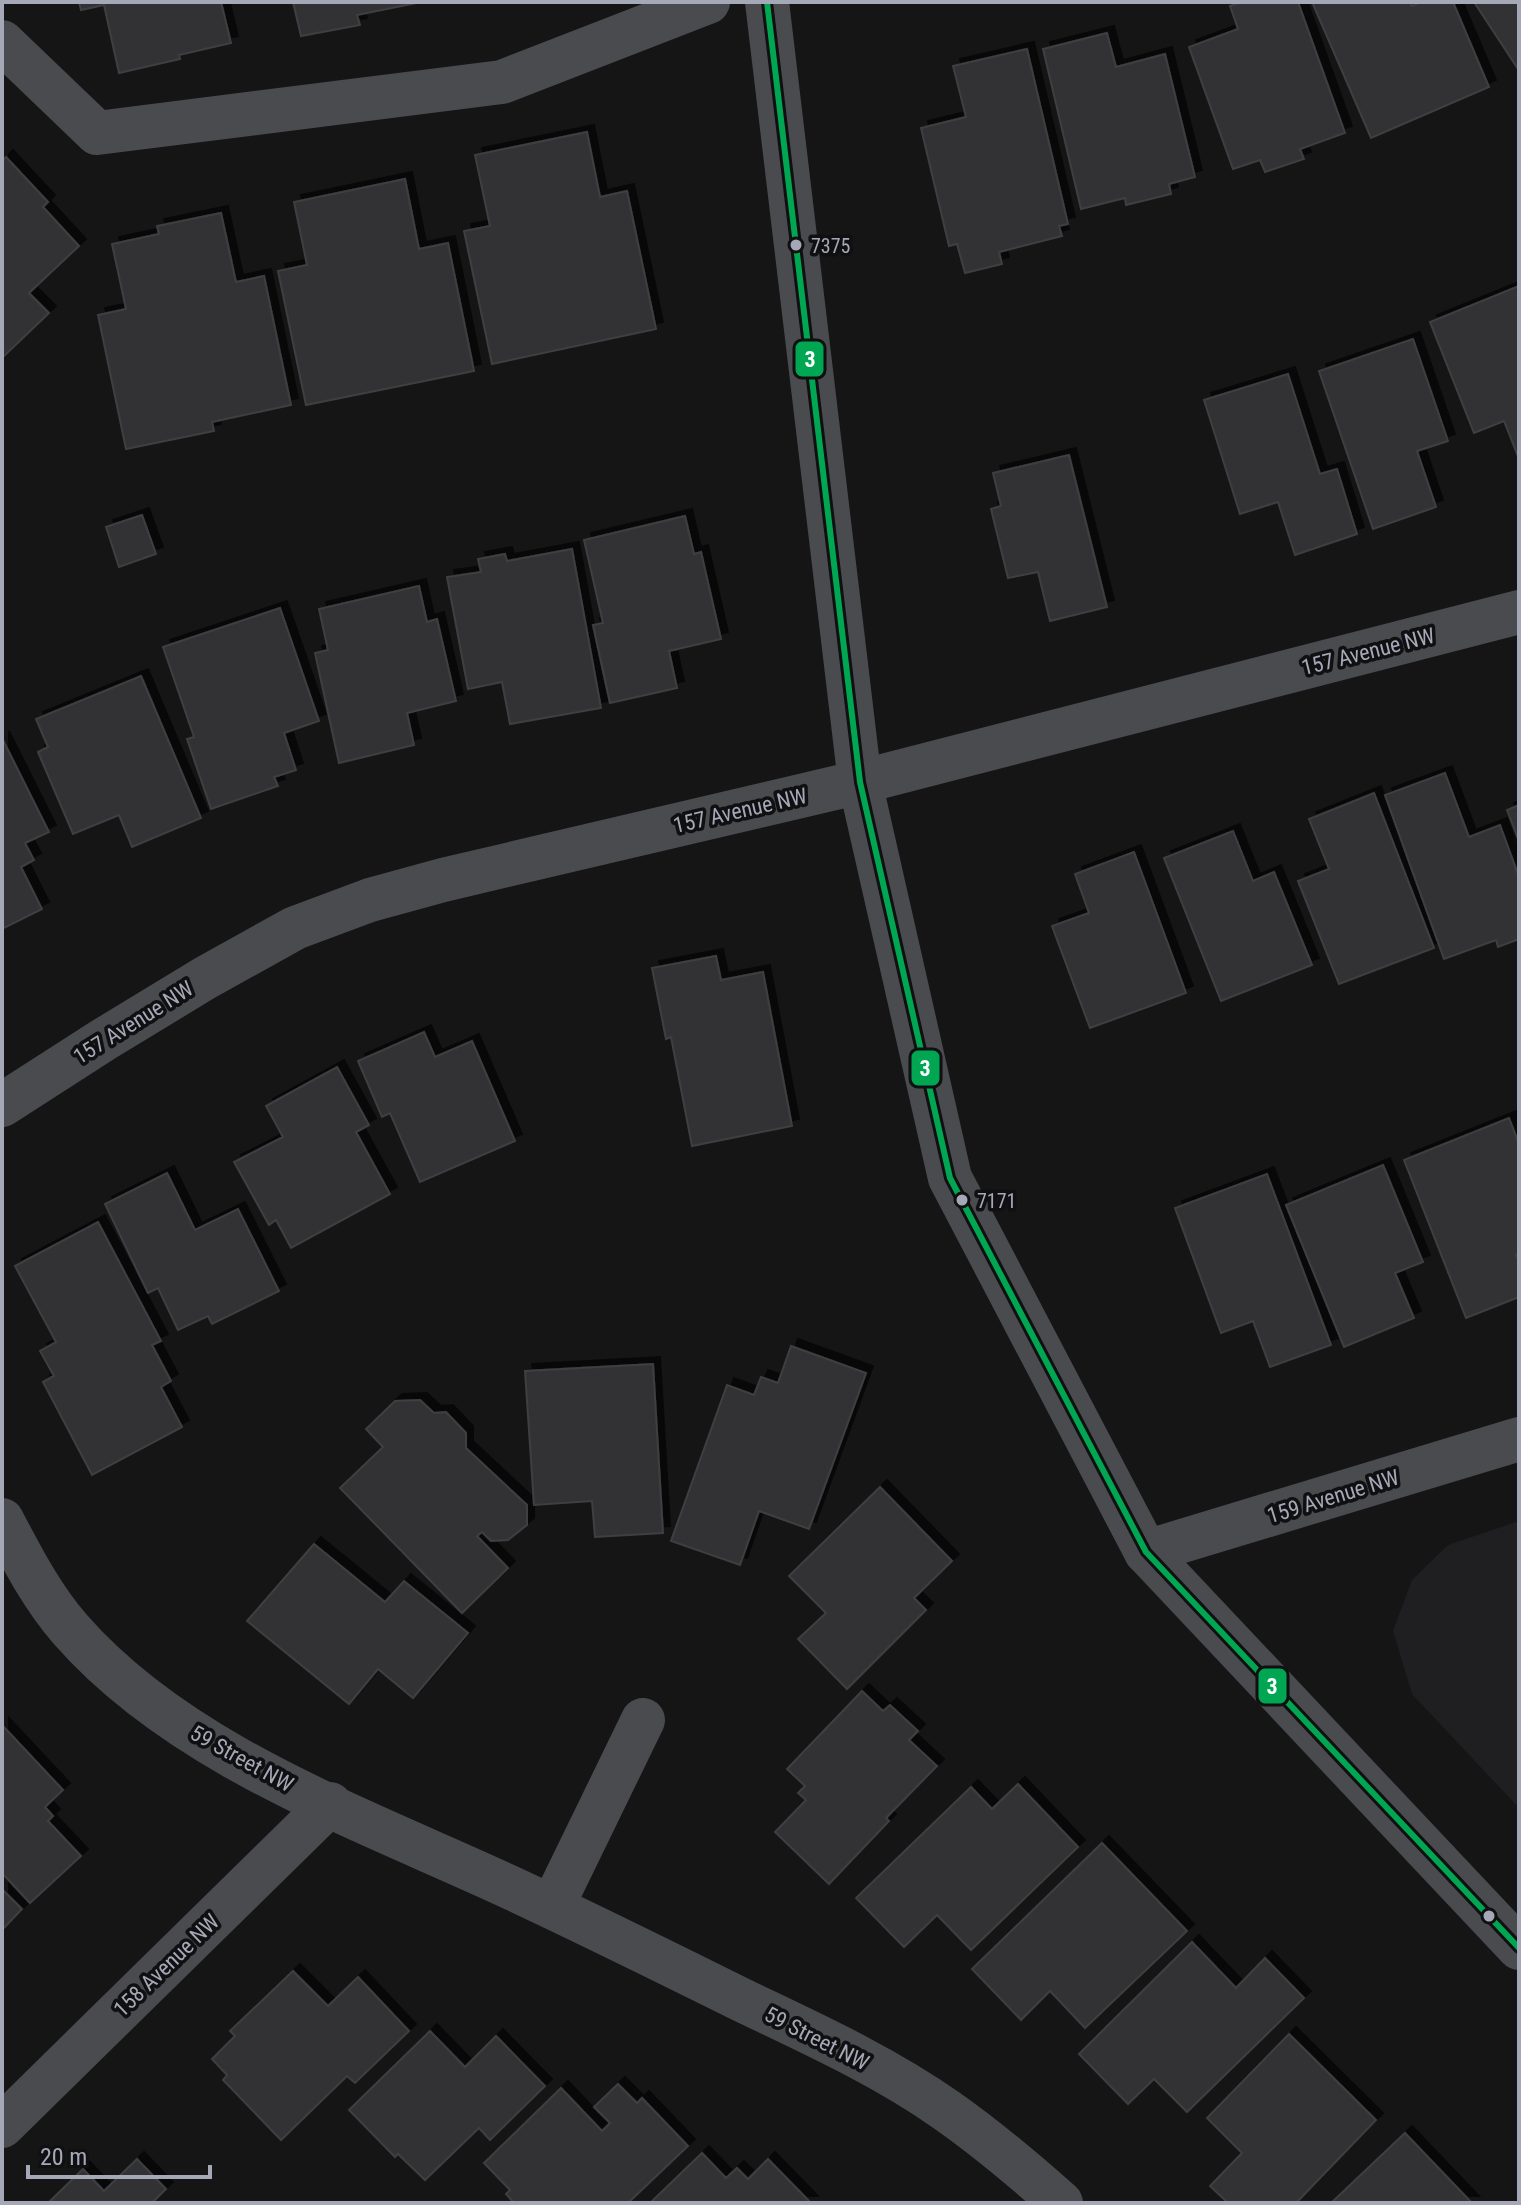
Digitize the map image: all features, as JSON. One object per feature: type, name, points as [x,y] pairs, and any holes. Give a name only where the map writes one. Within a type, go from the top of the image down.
[{"type":"street","points":[[2,42],[97,133],[502,82],[708,2]]},
{"type":"street","points":[[767,2],[860,782],[950,1178],[1146,1552],[1519,1948]]},
{"type":"street","name":"157 Avenue NW","points":[[2,1105],[205,978],[295,928],[355,906],[443,880],[860,782],[1519,612]]},
{"type":"street","name":"159 Avenue NW","points":[[1146,1552],[1519,1439]]},
{"type":"street","name":"59 Street NW","points":[[2,1520],[27,1567],[69,1628],[107,1667],[161,1710],[218,1749],[268,1776],[552,1907],[884,2071],[945,2108],[1061,2203]]},
{"type":"street","points":[[552,1907],[643,1720]]},
{"type":"street","name":"158 Avenue NW","points":[[2,2126],[330,1804]]},
{"type":"shaded area","points":[[1519,1521],[1519,1808],[1412,1694],[1393,1631],[1412,1580],[1448,1545]]},
{"type":"building","points":[[79,2],[221,2],[231,43],[119,73],[104,5],[81,10]]},
{"type":"building","points":[[293,2],[417,3],[357,15],[360,25],[301,36]]},
{"type":"building","points":[[1242,2],[1298,2],[1345,133],[1300,149],[1304,159],[1265,172],[1260,160],[1233,169],[1189,47],[1238,29],[1230,6]]},
{"type":"building","points":[[1312,2],[1410,2],[1412,6],[1422,2],[1453,2],[1489,87],[1371,138]]},
{"type":"building","points":[[1474,2],[1519,2],[1518,69]]},
{"type":"building","points":[[1107,33],[1116,67],[1165,54],[1195,177],[1169,184],[1171,194],[1126,205],[1125,198],[1081,209],[1043,49]]},
{"type":"building","points":[[1027,49],[1068,224],[1059,226],[1062,236],[999,252],[1002,264],[965,273],[957,244],[949,246],[921,128],[966,117],[953,66]]},
{"type":"building","points":[[587,132],[600,197],[627,191],[656,329],[492,364],[464,231],[490,226],[475,155]]},
{"type":"building","points":[[6,157],[48,202],[43,207],[79,246],[29,293],[49,313],[2,358],[2,161]]},
{"type":"building","points":[[405,179],[419,249],[448,243],[474,371],[306,405],[278,271],[307,265],[294,202]]},
{"type":"building","points":[[221,213],[236,282],[264,276],[291,405],[212,422],[214,431],[126,449],[98,315],[126,309],[112,244],[159,234],[157,226]]},
{"type":"building","points":[[1519,286],[1519,459],[1504,421],[1474,433],[1430,322]]},
{"type":"building","points":[[1413,339],[1448,441],[1417,451],[1436,507],[1373,529],[1319,371]]},
{"type":"building","points":[[1288,374],[1320,474],[1337,469],[1357,534],[1295,555],[1278,502],[1240,514],[1204,400]]},
{"type":"building","points":[[1069,455],[1107,607],[1050,621],[1038,572],[1008,578],[991,509],[1001,506],[993,473]]},
{"type":"building","points":[[142,515],[156,554],[119,567],[106,527]]},
{"type":"building","points":[[685,516],[694,554],[701,552],[721,639],[669,651],[677,688],[610,703],[593,625],[603,623],[584,540]]},
{"type":"building","points":[[572,549],[601,708],[510,724],[502,682],[468,689],[447,577],[481,572],[478,559],[505,554],[507,561]]},
{"type":"building","points":[[419,586],[427,622],[437,619],[456,701],[407,713],[414,745],[339,763],[315,653],[328,650],[319,609]]},
{"type":"building","points":[[280,608],[319,721],[284,733],[296,770],[274,777],[278,786],[211,809],[187,739],[194,737],[163,647]]},
{"type":"building","points":[[141,676],[201,818],[132,847],[119,815],[73,834],[38,752],[48,747],[36,719]]},
{"type":"building","points":[[2,738],[49,832],[25,843],[34,860],[21,867],[42,909],[2,929]]},
{"type":"building","points":[[1445,773],[1469,837],[1500,825],[1519,877],[1519,939],[1498,947],[1496,940],[1444,959],[1385,795]]},
{"type":"building","points":[[1374,793],[1434,948],[1339,984],[1298,881],[1329,869],[1309,819]]},
{"type":"building","points":[[1519,805],[1519,841],[1507,810]]},
{"type":"building","points":[[1233,831],[1253,881],[1274,872],[1312,965],[1221,1001],[1164,858]]},
{"type":"building","points":[[1134,852],[1186,993],[1090,1028],[1052,926],[1089,913],[1075,874]]},
{"type":"building","points":[[716,956],[721,980],[763,972],[792,1126],[692,1146],[671,1037],[666,1039],[652,968]]},
{"type":"building","points":[[424,1032],[435,1057],[472,1041],[515,1141],[420,1182],[390,1113],[382,1117],[358,1061]]},
{"type":"building","points":[[337,1067],[369,1125],[356,1132],[390,1194],[291,1248],[276,1220],[269,1225],[234,1162],[283,1137],[266,1106]]},
{"type":"building","points":[[1509,1118],[1519,1144],[1519,1254],[1516,1255],[1519,1261],[1519,1297],[1466,1318],[1404,1160]]},
{"type":"building","points":[[1383,1165],[1423,1262],[1395,1273],[1414,1318],[1344,1347],[1286,1205]]},
{"type":"building","points":[[167,1173],[195,1230],[238,1209],[279,1291],[212,1324],[208,1316],[178,1330],[158,1288],[148,1293],[105,1204]]},
{"type":"building","points":[[1267,1174],[1331,1345],[1270,1367],[1253,1321],[1221,1333],[1175,1208]]},
{"type":"building","points":[[98,1222],[161,1341],[152,1345],[171,1381],[161,1387],[182,1427],[92,1475],[43,1382],[54,1376],[40,1351],[56,1342],[15,1266]]},
{"type":"building","points":[[791,1346],[866,1373],[809,1529],[759,1511],[740,1565],[671,1541],[727,1385],[754,1395],[761,1377],[778,1383]]},
{"type":"building","points":[[653,1364],[663,1533],[595,1537],[592,1501],[534,1505],[525,1371]]},
{"type":"building","points":[[420,1400],[434,1413],[446,1412],[466,1433],[466,1448],[527,1505],[527,1525],[508,1540],[491,1541],[482,1532],[477,1536],[508,1568],[462,1613],[340,1488],[383,1447],[366,1429],[395,1401]]},
{"type":"building","points":[[880,1487],[952,1561],[914,1598],[926,1610],[847,1689],[798,1639],[826,1613],[789,1576]]},
{"type":"building","points":[[314,1544],[385,1602],[404,1581],[468,1633],[413,1698],[378,1669],[349,1704],[247,1621]]},
{"type":"building","points":[[862,1691],[883,1711],[890,1705],[918,1731],[909,1740],[937,1766],[886,1818],[889,1821],[829,1884],[775,1832],[806,1800],[798,1793],[805,1786],[787,1769]]},
{"type":"building","points":[[2,1725],[63,1790],[45,1807],[53,1816],[48,1821],[81,1856],[30,1903],[2,1873]]},
{"type":"building","points":[[1018,1784],[1078,1847],[971,1950],[937,1915],[904,1947],[856,1898],[971,1787],[992,1809]]},
{"type":"building","points":[[1102,1843],[1187,1931],[1085,2028],[1050,1991],[1021,2020],[972,1969]]},
{"type":"building","points":[[2,1889],[22,1909],[2,1930]]},
{"type":"building","points":[[1192,1942],[1236,1988],[1265,1958],[1304,1998],[1187,2112],[1154,2079],[1128,2104],[1079,2054]]},
{"type":"building","points":[[293,1971],[328,2006],[358,1977],[409,2031],[355,2083],[347,2076],[281,2140],[223,2080],[227,2075],[212,2059],[235,2036],[230,2031]]},
{"type":"building","points":[[430,2031],[465,2067],[496,2036],[545,2086],[490,2140],[479,2128],[425,2180],[398,2154],[395,2157],[349,2110]]},
{"type":"building","points":[[1289,2034],[1376,2120],[1296,2203],[1228,2203],[1210,2186],[1242,2153],[1207,2118]]},
{"type":"building","points":[[618,2084],[637,2103],[642,2098],[688,2146],[628,2203],[514,2203],[506,2194],[510,2190],[484,2163],[561,2088],[602,2131],[610,2123],[594,2107]]},
{"type":"building","points":[[1405,2133],[1472,2203],[1331,2203]]},
{"type":"building","points":[[702,2153],[726,2178],[737,2168],[748,2179],[768,2159],[811,2203],[650,2203]]},
{"type":"building","points":[[137,2159],[166,2189],[152,2203],[48,2203],[83,2169],[104,2191]]},
{"type":"transit line","name":"3","points":[[767,2],[860,782],[950,1178],[1146,1552],[1519,1948]]},
{"type":"place","name":"7375","points":[[796,245]]},
{"type":"place","name":"7171","points":[[962,1200]]}]
